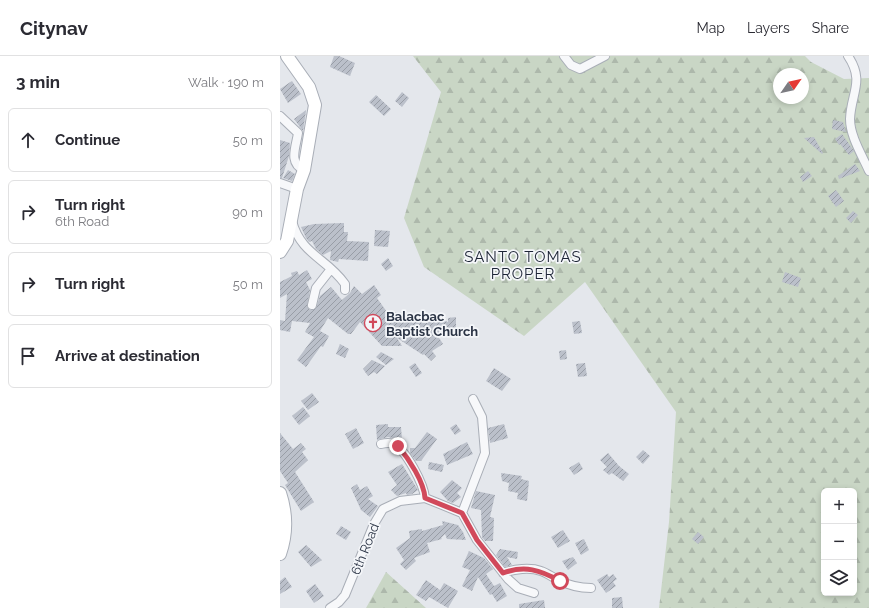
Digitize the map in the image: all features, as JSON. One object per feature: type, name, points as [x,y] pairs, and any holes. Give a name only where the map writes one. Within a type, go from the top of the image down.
[{"type":"main road","points":[[280,252],[287,241],[297,189],[304,170],[315,105],[308,87],[288,56]]},
{"type":"main road","points":[[280,494],[286,522],[286,538],[280,554]]},
{"type":"street","points":[[564,56],[571,65],[580,69],[605,56]]},
{"type":"street","points":[[848,56],[855,66],[857,83],[850,119],[854,137],[869,171]]},
{"type":"street","points":[[280,116],[298,133],[293,160],[296,167],[304,170]]},
{"type":"street","points":[[280,183],[297,189]]},
{"type":"street","points":[[291,216],[295,230],[304,246],[343,281],[345,284],[345,290]]},
{"type":"street","points":[[312,305],[316,288],[331,269]]},
{"type":"street","points":[[473,399],[482,417],[485,453],[462,513],[477,540],[503,573],[518,588],[534,594]]},
{"type":"street","points":[[381,444],[393,444],[403,452],[423,485],[425,498]]},
{"type":"street","name":"6th Road","points":[[330,608],[339,602],[345,595],[374,524],[383,509],[400,501],[425,498],[462,513]]},
{"type":"street","points":[[503,573],[533,569],[580,588],[591,588]]},
{"type":"green space","points":[[413,56],[805,56],[811,62],[844,79],[869,78],[869,608],[659,608],[669,522],[676,412],[585,282],[524,336],[424,267],[404,218],[441,92]]},
{"type":"green space","points":[[386,572],[426,608],[366,608]]},
{"type":"building","points":[[334,56],[339,56],[355,63],[350,76],[330,67]]},
{"type":"building","points":[[292,81],[301,94],[288,103],[280,89]]},
{"type":"building","points":[[402,92],[409,98],[402,107],[395,101]]},
{"type":"building","points":[[376,95],[391,109],[384,116],[369,102]]},
{"type":"building","points":[[306,111],[303,131],[294,119]]},
{"type":"building","points":[[833,120],[843,122],[846,132],[832,129]]},
{"type":"building","points":[[842,134],[854,151],[849,155],[835,139]]},
{"type":"building","points":[[814,137],[823,153],[822,154],[804,138]]},
{"type":"building","points":[[280,140],[290,143],[289,156],[282,178],[280,178]]},
{"type":"building","points":[[855,164],[860,171],[839,179],[838,176]]},
{"type":"building","points":[[288,170],[295,174],[292,181],[283,178]]},
{"type":"building","points":[[808,171],[812,176],[803,182],[800,177]]},
{"type":"building","points":[[836,190],[844,201],[836,207],[828,196]]},
{"type":"building","points":[[853,211],[858,215],[851,223],[846,218]]},
{"type":"building","points":[[344,223],[344,232],[348,232],[347,241],[369,242],[368,261],[339,259],[338,262],[330,260],[331,251],[323,255],[316,249],[312,241],[309,242],[301,227],[314,224]]},
{"type":"building","points":[[375,230],[390,231],[388,247],[374,246]]},
{"type":"building","points":[[388,258],[393,266],[386,271],[381,264]]},
{"type":"building","points":[[307,270],[312,279],[306,282],[310,290],[307,306],[310,310],[316,308],[320,296],[331,287],[342,300],[350,293],[354,286],[362,294],[374,285],[381,295],[377,298],[387,312],[407,313],[407,319],[428,323],[430,316],[448,322],[448,318],[456,317],[456,332],[436,333],[443,344],[432,351],[436,356],[431,361],[424,354],[423,355],[397,338],[402,346],[382,346],[360,322],[351,334],[348,334],[328,318],[320,331],[329,336],[323,347],[321,346],[306,367],[297,360],[314,337],[305,332],[310,323],[292,321],[290,332],[280,330],[280,320],[285,321],[287,294],[280,298],[280,282],[292,276],[291,273],[297,271],[299,275]]},
{"type":"building","points":[[785,272],[801,278],[798,287],[782,282]]},
{"type":"building","points":[[580,321],[582,333],[574,334],[572,322]]},
{"type":"building","points":[[340,344],[349,349],[345,358],[336,354]]},
{"type":"building","points":[[566,350],[567,359],[560,360],[559,351]]},
{"type":"building","points":[[381,352],[394,359],[386,365],[376,357]]},
{"type":"building","points":[[372,360],[385,366],[377,374],[374,372],[368,376],[363,369]]},
{"type":"building","points":[[415,363],[422,373],[416,377],[409,367]]},
{"type":"building","points":[[585,363],[587,376],[578,377],[576,364]]},
{"type":"building","points":[[494,368],[511,379],[502,391],[486,381]]},
{"type":"building","points":[[312,393],[319,402],[308,410],[301,401]]},
{"type":"building","points":[[303,407],[310,416],[299,425],[292,416]]},
{"type":"building","points":[[388,424],[388,427],[401,427],[402,440],[388,437],[377,440],[376,425]]},
{"type":"building","points":[[456,424],[461,431],[455,435],[450,428]]},
{"type":"building","points":[[504,424],[508,438],[490,443],[488,428]]},
{"type":"building","points":[[356,428],[364,443],[353,449],[345,434]]},
{"type":"building","points":[[427,432],[437,439],[421,461],[416,461],[410,453],[410,448],[415,448]]},
{"type":"building","points":[[280,433],[293,449],[301,443],[306,449],[302,452],[308,460],[295,472],[314,502],[301,511],[285,485],[288,483],[280,471]]},
{"type":"building","points":[[467,442],[473,454],[447,465],[443,454]]},
{"type":"building","points":[[643,450],[650,456],[643,464],[636,457]]},
{"type":"building","points":[[608,453],[619,466],[629,474],[623,481],[612,473],[609,475],[603,470],[607,467],[600,460]]},
{"type":"building","points":[[429,462],[444,465],[442,472],[428,469]]},
{"type":"building","points":[[579,462],[583,469],[574,475],[569,468]]},
{"type":"building","points":[[402,464],[418,490],[412,494],[407,495],[406,493],[397,496],[391,490],[397,485],[388,472]]},
{"type":"building","points":[[501,473],[522,476],[521,479],[529,481],[527,501],[517,499],[518,493],[508,491],[509,483],[502,481]]},
{"type":"building","points":[[452,480],[462,488],[457,493],[461,497],[453,503],[448,501],[440,492]]},
{"type":"building","points":[[357,484],[360,490],[367,486],[373,496],[368,499],[378,506],[370,517],[361,510],[351,488]]},
{"type":"building","points":[[476,491],[495,495],[490,517],[494,518],[493,541],[485,541],[482,537],[481,510],[471,508]]},
{"type":"building","points":[[442,521],[458,525],[466,540],[447,539],[445,534],[441,538],[442,539],[427,543],[430,552],[414,558],[416,561],[406,570],[400,564],[404,560],[396,548],[410,538],[409,531],[422,529],[422,531],[443,525]]},
{"type":"building","points":[[341,526],[351,532],[346,540],[336,534]]},
{"type":"building","points":[[563,530],[570,541],[558,548],[551,537]]},
{"type":"building","points":[[698,532],[704,537],[698,544],[692,539]]},
{"type":"building","points":[[584,539],[589,550],[581,555],[575,543]]},
{"type":"building","points":[[306,545],[322,560],[311,567],[298,552]]},
{"type":"building","points":[[500,549],[518,552],[517,559],[507,557],[512,565],[505,567],[496,555]]},
{"type":"building","points":[[469,551],[484,558],[493,569],[486,574],[494,586],[500,583],[507,596],[497,602],[492,594],[490,595],[478,577],[472,591],[462,586],[470,570],[462,567]]},
{"type":"building","points":[[573,557],[577,563],[568,570],[562,561]]},
{"type":"building","points":[[607,574],[609,577],[613,574],[617,579],[613,582],[616,586],[606,593],[597,580]]},
{"type":"building","points":[[285,577],[292,587],[280,594],[280,581]]},
{"type":"building","points":[[426,580],[440,590],[444,583],[458,591],[448,608],[429,597],[426,601],[416,595]]},
{"type":"building","points":[[315,584],[324,596],[314,603],[306,591]]},
{"type":"building","points":[[622,597],[623,608],[612,608],[612,598]]},
{"type":"building","points":[[544,600],[545,608],[519,608],[519,604]]},
{"type":"place","name":"Balacbac Baptist Church","points":[[373,323]]},
{"type":"district","name":"SANTO TOMAS PROPER","points":[[523,266]]},
{"type":"route","points":[[398,446],[423,485],[425,498],[462,513],[477,540],[503,573],[533,569],[541,571],[560,581]]}]
